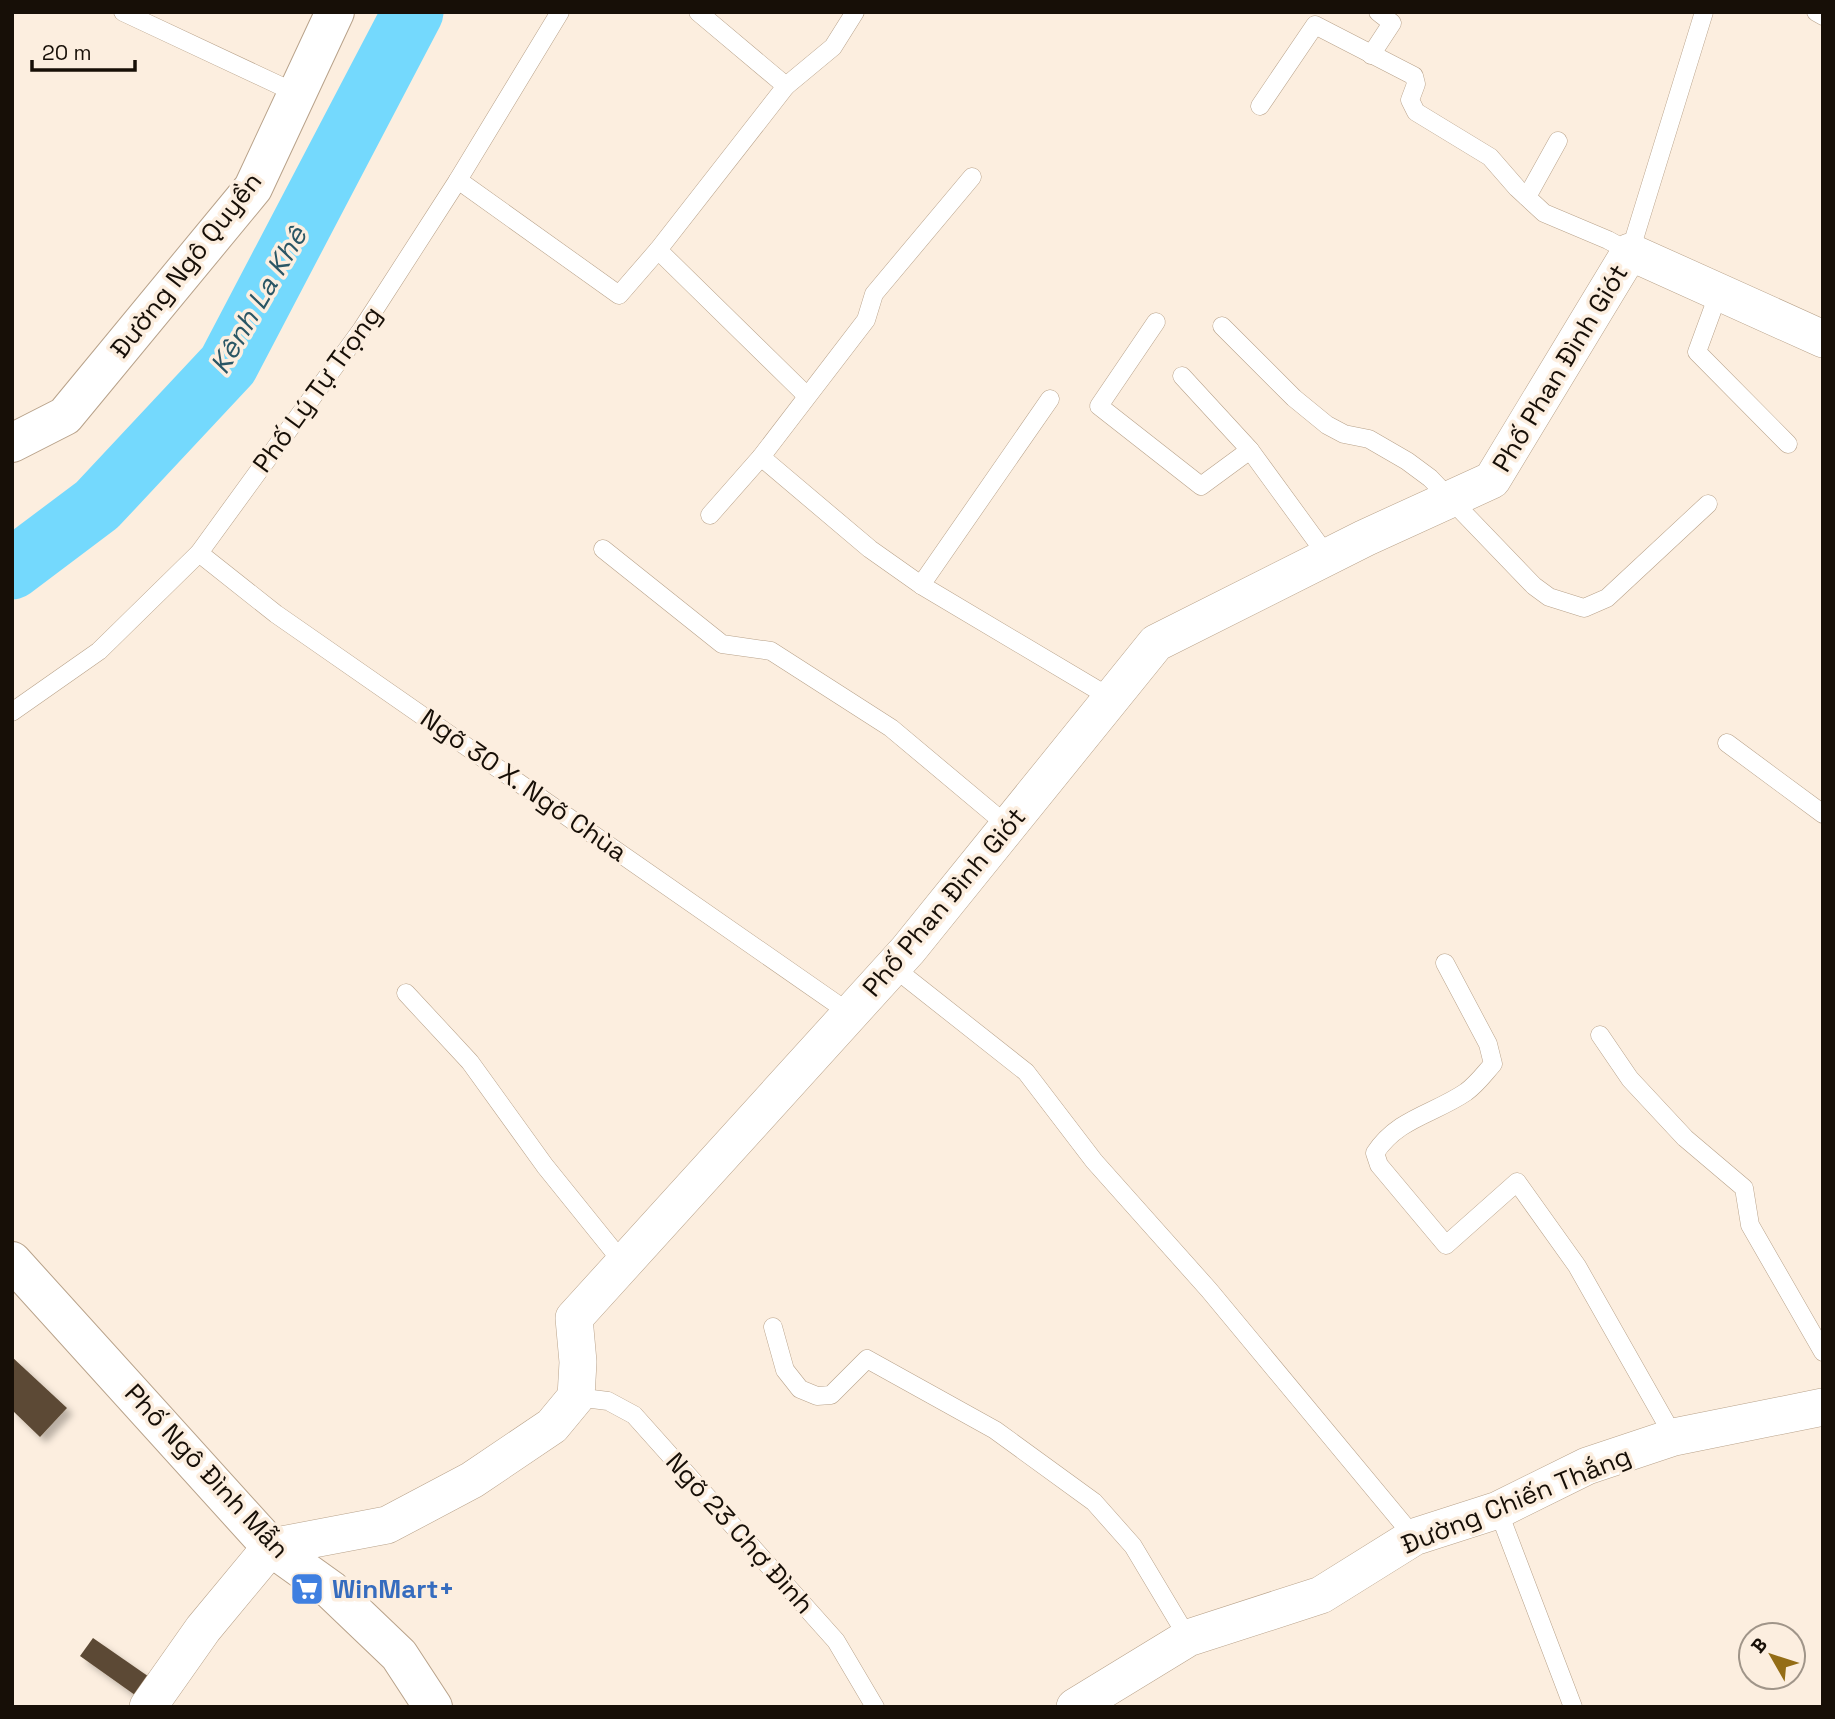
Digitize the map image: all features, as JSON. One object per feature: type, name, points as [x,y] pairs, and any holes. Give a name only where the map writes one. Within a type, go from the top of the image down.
[{"type":"street","name":"Đường Ngô Quyền","points":[[12,443],[65,416],[253,188],[335,12]]},
{"type":"street","name":"Phố Phan Đình Giót","points":[[576,1397],[578,1362],[574,1318],[893,967],[1156,643],[1328,556],[1492,480],[1630,252],[1822,337]]},
{"type":"street","name":"Phố Ngô Đình Mẫn","points":[[16,1270],[271,1547],[331,1590],[399,1655],[433,1707]]},
{"type":"street","points":[[148,1707],[203,1629],[271,1547],[387,1525],[472,1480],[552,1426],[576,1397]]},
{"type":"street","name":"Đường Chiến Thắng","points":[[1075,1707],[1188,1638],[1321,1595],[1415,1537],[1498,1510],[1587,1466],[1674,1437],[1823,1407]]},
{"type":"lane","points":[[123,12],[298,94]]},
{"type":"lane","name":"Phố Lý Tự Trọng","points":[[12,712],[99,651],[199,553],[362,329],[458,180],[560,12]]},
{"type":"lane","points":[[698,12],[786,86]]},
{"type":"lane","points":[[458,180],[619,295],[658,250],[786,86],[833,47],[855,12]]},
{"type":"lane","points":[[1260,106],[1315,25],[1414,76],[1416,84],[1410,100],[1416,112],[1490,157],[1544,213],[1630,252],[1704,12]]},
{"type":"lane","points":[[1815,12],[1823,16]]},
{"type":"lane","points":[[1371,55],[1389,16]]},
{"type":"lane","points":[[1527,197],[1558,141]]},
{"type":"lane","points":[[710,515],[761,457],[866,320],[874,293],[972,177]]},
{"type":"lane","points":[[658,250],[806,395]]},
{"type":"lane","points":[[1719,292],[1697,352],[1788,443]]},
{"type":"lane","points":[[1156,321],[1100,406],[1201,486],[1250,450]]},
{"type":"lane","points":[[1222,326],[1294,398],[1327,425],[1344,434],[1368,439],[1419,469],[1452,498],[1534,586],[1549,597],[1584,608],[1607,598],[1708,504]]},
{"type":"lane","points":[[1182,376],[1250,450],[1328,556]]},
{"type":"lane","points":[[921,585],[1050,399]]},
{"type":"lane","points":[[761,457],[870,549],[921,585],[1111,698]]},
{"type":"lane","points":[[603,549],[722,644],[771,651],[891,728],[1008,826]]},
{"type":"lane","name":"Ngõ 30 X. Ngõ Chùa","points":[[199,553],[276,614],[851,1014]]},
{"type":"lane","points":[[1727,743],[1823,814]]},
{"type":"lane","points":[[1445,963],[1488,1044],[1493,1063],[1477,1084],[1464,1094],[1395,1128],[1375,1153],[1379,1165],[1446,1245],[1517,1182],[1577,1266],[1674,1437]]},
{"type":"lane","points":[[893,967],[1026,1072],[1094,1161],[1209,1290],[1415,1537]]},
{"type":"lane","points":[[406,993],[470,1062],[545,1166],[624,1264]]},
{"type":"lane","points":[[1600,1035],[1630,1079],[1685,1138],[1744,1188],[1750,1225],[1823,1353]]},
{"type":"lane","points":[[773,1327],[785,1370],[800,1389],[817,1396],[831,1395],[867,1359],[995,1430],[1094,1502],[1133,1546],[1188,1638]]},
{"type":"lane","name":"Ngõ 23 Chợ Đình","points":[[576,1397],[608,1401],[634,1415],[836,1641],[875,1707]]},
{"type":"lane","points":[[1498,1510],[1573,1707]]},
{"type":"building","points":[[12,1357],[67,1408],[40,1437],[12,1410]]},
{"type":"building","points":[[93,1638],[155,1681],[142,1700],[80,1656]]},
{"type":"waterway","name":"Kênh La Khê","points":[[12,569],[97,505],[228,365],[413,12]]},
{"type":"place","name":"WinMart+","points":[[307,1589]]}]
